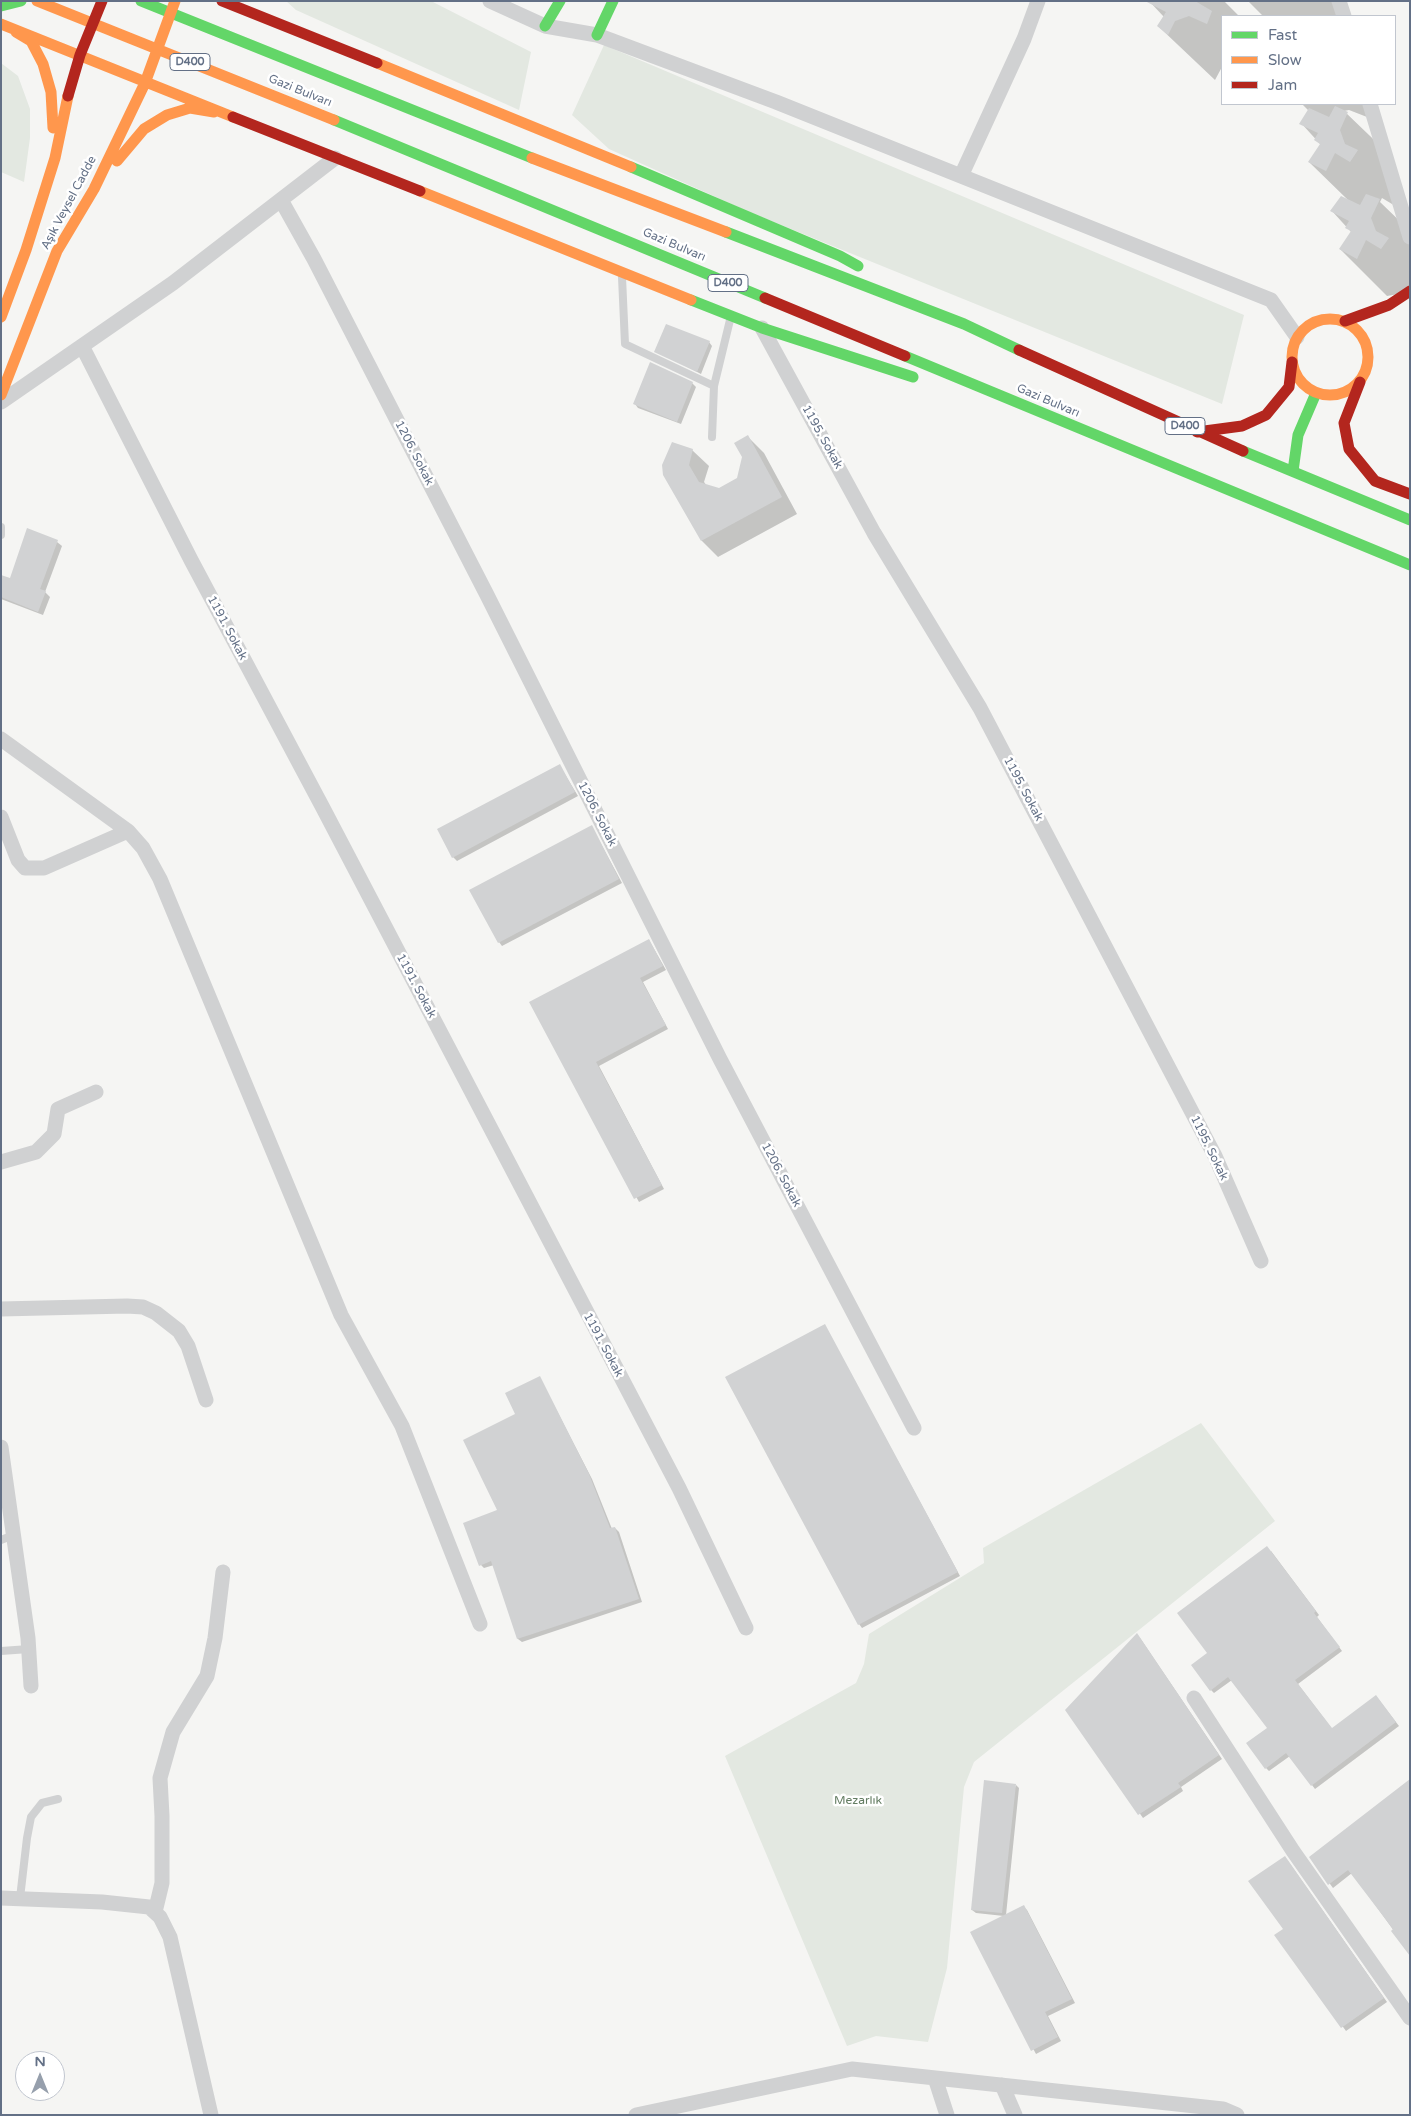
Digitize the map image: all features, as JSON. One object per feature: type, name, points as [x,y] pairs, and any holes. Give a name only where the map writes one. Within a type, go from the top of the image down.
[{"type":"main road","points":[[1,6],[21,1]]},
{"type":"main road","name":"Gazi Bulvarı","points":[[37,1],[342,123],[1410,565]]},
{"type":"main road","name":"Aşık Veysel Cadde","points":[[1,317],[55,158],[68,94],[80,55],[102,1]]},
{"type":"main road","name":"Gazi Bulvarı","points":[[142,1],[356,88],[964,324],[1197,432],[1410,520]]},
{"type":"main road","name":"Aşık Veysel Cadde","points":[[1,395],[57,251],[94,189],[146,83],[176,1]]},
{"type":"main road","points":[[222,1],[545,130],[840,256],[864,270]]},
{"type":"main road","points":[[255,1],[292,30]]},
{"type":"main road","points":[[545,26],[560,1]]},
{"type":"main road","points":[[596,35],[613,1]]},
{"type":"main road","points":[[6,26],[217,112],[762,328],[924,381]]},
{"type":"main road","points":[[6,26],[32,41],[43,64],[51,92],[55,158]]},
{"type":"main road","points":[[221,44],[234,32],[258,30],[306,36]]},
{"type":"main road","points":[[214,59],[215,79],[218,86]]},
{"type":"main road","points":[[224,101],[256,127]]},
{"type":"main road","points":[[94,189],[144,129],[167,115],[190,108],[217,112]]},
{"type":"main road","points":[[881,279],[964,324]]},
{"type":"main road","points":[[1344,321],[1389,305],[1410,291]]},
{"type":"main road","points":[[1389,305],[1374,329],[1366,371],[1344,423],[1349,449],[1375,481],[1410,494]]},
{"type":"main road","points":[[1197,432],[1242,426],[1266,415],[1288,387],[1292,349],[1297,337],[1306,327],[1318,320],[1344,321],[1355,327],[1363,336],[1369,360]]},
{"type":"main road","points":[[1292,362],[1296,375],[1304,386],[1316,393],[1340,394],[1360,382]]},
{"type":"main road","points":[[1293,471],[1298,435],[1316,393]]},
{"type":"main road","points":[[971,396],[1114,443]]},
{"type":"street","points":[[490,1],[545,26],[596,35],[776,102],[1271,300],[1297,337]]},
{"type":"street","points":[[961,176],[1024,39],[1038,1]]},
{"type":"street","points":[[1339,1],[1344,15]]},
{"type":"street","points":[[1370,105],[1410,237]]},
{"type":"street","points":[[1,402],[173,284],[335,158]]},
{"type":"street","name":"1206. Sokak","points":[[281,200],[478,577],[720,1058],[914,1428]]},
{"type":"street","name":"1195. Sokak","points":[[762,328],[874,532],[985,717],[1214,1156],[1261,1261]]},
{"type":"street","name":"1191. Sokak","points":[[82,346],[191,560],[679,1488],[746,1628]]},
{"type":"street","points":[[1,739],[128,831],[143,848],[160,879],[342,1315],[402,1426],[480,1624]]},
{"type":"street","points":[[1,817],[18,860],[25,868],[44,868],[128,831]]},
{"type":"street","points":[[1,1162],[36,1152],[54,1134],[58,1109],[96,1092]]},
{"type":"street","points":[[1,1309],[143,1307],[156,1313],[179,1331],[188,1346],[206,1400]]},
{"type":"street","points":[[1,1447],[8,1538],[29,1649],[31,1686]]},
{"type":"street","points":[[155,1912],[162,1883],[160,1778],[173,1732],[207,1676],[215,1638],[222,1572]]},
{"type":"street","points":[[1194,1698],[1293,1851],[1410,2018]]},
{"type":"street","points":[[1,1898],[102,1902],[149,1907],[160,1917],[170,1937],[206,2114]]},
{"type":"street","points":[[636,2115],[852,2069],[1224,2109],[1237,2115]]},
{"type":"street","points":[[935,2078],[947,2115]]},
{"type":"street","points":[[1002,2085],[1015,2115]]},
{"type":"lane","points":[[622,272],[624,344],[714,386]]},
{"type":"lane","points":[[712,437],[714,386],[731,316]]},
{"type":"lane","points":[[1,527],[1,535]]},
{"type":"lane","points":[[1,1651],[29,1649]]},
{"type":"lane","points":[[20,1898],[26,1838],[32,1817],[42,1804],[58,1798]]},
{"type":"green space","points":[[286,1],[431,1],[531,52],[519,110],[296,10]]},
{"type":"green space","points":[[604,45],[1244,315],[1222,404],[749,212],[609,149],[572,115]]},
{"type":"green space","points":[[1,63],[18,76],[30,109],[30,138],[24,182],[1,172]]},
{"type":"green space","name":"Mezarlık","points":[[1201,1423],[1275,1521],[974,1762],[964,1787],[947,1968],[928,2042],[876,2036],[847,2046],[725,1756],[856,1683],[864,1664],[869,1634],[984,1563],[983,1548]]},
{"type":"building","points":[[1145,1],[1195,1],[1212,11],[1207,24],[1189,16],[1175,21],[1168,35],[1157,26],[1166,12]]},
{"type":"building","points":[[1335,106],[1348,112],[1340,130],[1345,144],[1358,150],[1350,162],[1335,153],[1326,171],[1308,162],[1320,144],[1314,140],[1318,133],[1299,124],[1309,108],[1329,117]]},
{"type":"building","points":[[1366,194],[1380,199],[1371,218],[1376,231],[1389,238],[1381,249],[1366,240],[1357,259],[1339,249],[1351,231],[1345,228],[1349,221],[1330,211],[1341,196],[1360,205]]},
{"type":"building","points":[[666,324],[710,341],[697,372],[654,352]]},
{"type":"building","points":[[650,362],[693,382],[677,422],[633,404]]},
{"type":"building","points":[[748,435],[782,497],[701,541],[663,475],[662,465],[672,442],[693,449],[689,465],[699,482],[719,488],[737,478],[742,457],[734,443]]},
{"type":"building","points":[[27,528],[58,540],[40,589],[46,591],[38,612],[1,597],[1,575],[10,578]]},
{"type":"building","points":[[560,764],[575,792],[452,858],[437,829]]},
{"type":"building","points":[[592,825],[619,879],[498,943],[469,890]]},
{"type":"building","points":[[649,939],[663,966],[640,978],[666,1025],[596,1062],[662,1185],[634,1199],[529,1002]]},
{"type":"building","points":[[825,1324],[958,1572],[858,1625],[725,1377]]},
{"type":"building","points":[[540,1376],[589,1474],[610,1528],[615,1527],[639,1599],[517,1639],[491,1561],[479,1566],[463,1523],[497,1510],[463,1440],[515,1414],[505,1393]]},
{"type":"building","points":[[1267,1546],[1316,1611],[1314,1613],[1340,1647],[1295,1680],[1332,1728],[1376,1695],[1396,1722],[1311,1786],[1286,1753],[1265,1769],[1246,1743],[1267,1728],[1228,1677],[1210,1691],[1191,1665],[1207,1653],[1177,1613]]},
{"type":"building","points":[[1137,1633],[1219,1755],[1178,1783],[1181,1787],[1138,1815],[1065,1710]]},
{"type":"building","points":[[1410,1779],[1410,1956],[1391,1931],[1393,1929],[1348,1870],[1328,1885],[1309,1857]]},
{"type":"building","points":[[984,1780],[1016,1784],[1002,1913],[971,1910]]},
{"type":"building","points":[[1285,1856],[1384,1998],[1341,2028],[1274,1935],[1283,1929],[1248,1881]]},
{"type":"building","points":[[1024,1905],[1072,1999],[1045,2012],[1058,2037],[1031,2051],[970,1932]]},
{"type":"traffic: fast","points":[[1,6],[21,1]]},
{"type":"traffic: fast","points":[[141,1],[532,158]]},
{"type":"traffic: fast","points":[[545,26],[560,1]]},
{"type":"traffic: fast","points":[[597,35],[613,1]]},
{"type":"traffic: fast","points":[[334,120],[765,298]]},
{"type":"traffic: fast","points":[[631,167],[840,256],[858,266]]},
{"type":"traffic: fast","points":[[726,232],[964,324],[1019,350]]},
{"type":"traffic: fast","points":[[691,300],[762,328],[913,377]]},
{"type":"traffic: fast","points":[[905,356],[1410,565]]},
{"type":"traffic: fast","points":[[1293,471],[1298,435],[1316,393]]},
{"type":"traffic: fast","points":[[1243,451],[1410,520]]},
{"type":"traffic: slow","points":[[37,1],[334,120]]},
{"type":"traffic: slow","points":[[1,395],[57,251],[94,189],[145,83],[175,1]]},
{"type":"traffic: slow","points":[[1,24],[233,117]]},
{"type":"traffic: slow","points":[[16,32],[31,41],[43,64],[51,92],[53,128]]},
{"type":"traffic: slow","points":[[377,63],[631,167]]},
{"type":"traffic: slow","points":[[1,317],[26,250],[55,158],[68,96]]},
{"type":"traffic: slow","points":[[117,161],[144,129],[167,115],[190,108],[214,112]]},
{"type":"traffic: slow","points":[[532,158],[726,232]]},
{"type":"traffic: slow","points":[[420,191],[691,300]]},
{"type":"traffic: slow","points":[[1330,319],[1345,322],[1357,330],[1365,342],[1368,357],[1365,372],[1357,384],[1345,392],[1330,395],[1315,392],[1303,384],[1295,372],[1292,357],[1295,342],[1303,330],[1315,322],[1330,319]]},
{"type":"traffic: jam","points":[[68,96],[80,55],[102,1]]},
{"type":"traffic: jam","points":[[222,1],[377,63]]},
{"type":"traffic: jam","points":[[233,117],[420,191]]},
{"type":"traffic: jam","points":[[1345,321],[1389,305],[1410,291]]},
{"type":"traffic: jam","points":[[765,298],[905,356]]},
{"type":"traffic: jam","points":[[1019,350],[1243,451]]},
{"type":"traffic: jam","points":[[1197,432],[1242,426],[1266,415],[1289,387],[1292,362]]},
{"type":"traffic: jam","points":[[1360,382],[1344,423],[1349,449],[1375,481],[1410,494]]}]
